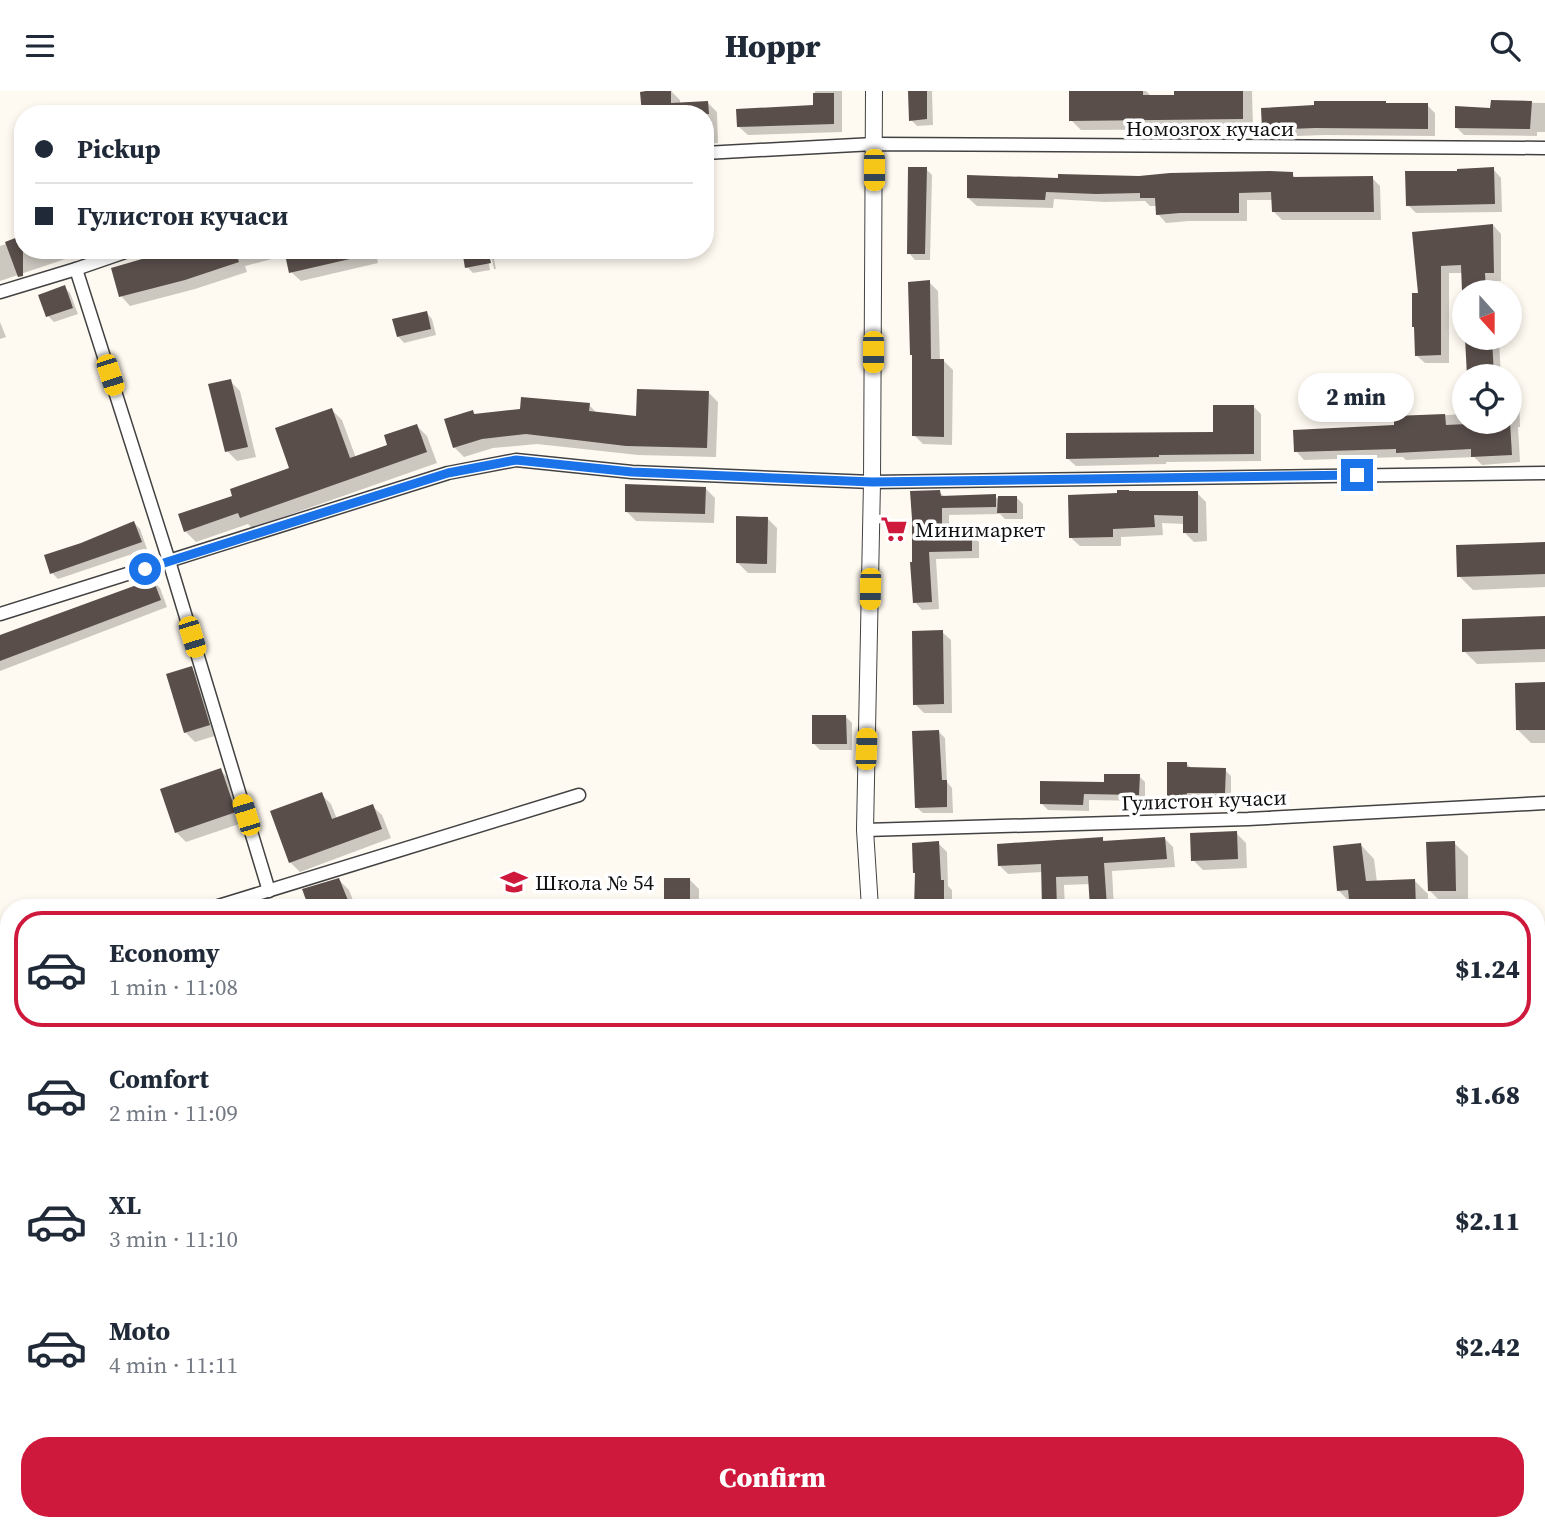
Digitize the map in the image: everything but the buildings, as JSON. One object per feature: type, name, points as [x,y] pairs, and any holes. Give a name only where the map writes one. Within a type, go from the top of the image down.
[{"type":"street","points":[[869,899],[864,829],[872,482],[874,91]]},
{"type":"street","name":"Номозгох кучаси","points":[[714,153],[874,144],[1545,148]]},
{"type":"street","points":[[0,292],[105,259]]},
{"type":"street","points":[[76,269],[169,561],[269,891]]},
{"type":"street","points":[[0,614],[448,473],[516,460],[632,472],[872,482],[1545,473]]},
{"type":"street","points":[[242,899],[579,795]]},
{"type":"street","name":"Гулистон кучаси","points":[[864,829],[1248,819],[1545,803]]},
{"type":"place","name":"Минимаркет","points":[[894,529]]},
{"type":"place","name":"Школа № 54","points":[[514,882]]},
{"type":"route","points":[[145,569],[448,473],[516,460],[632,472],[872,482],[1357,475]]}]
